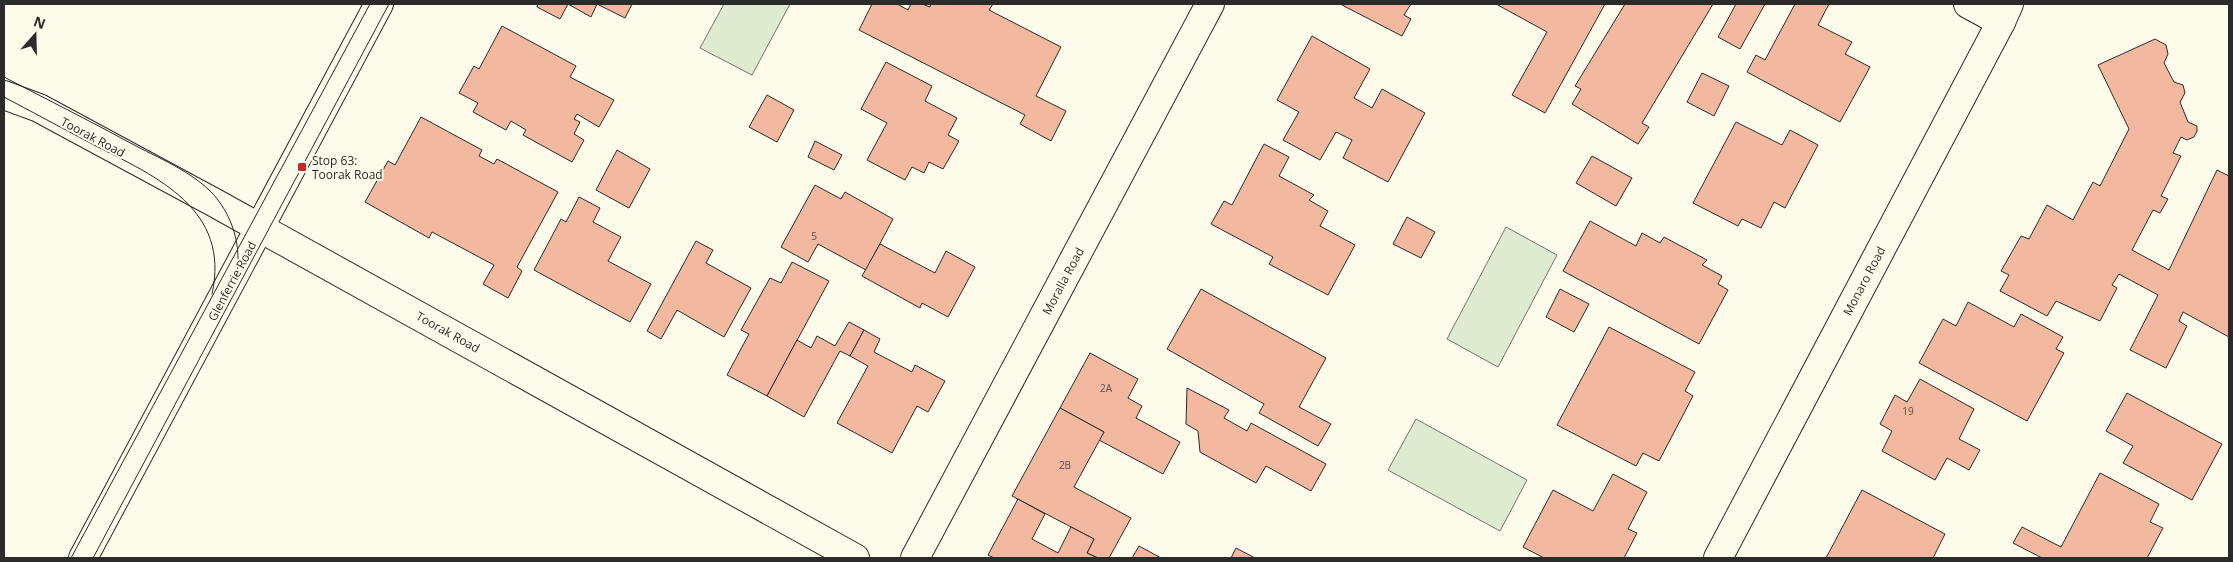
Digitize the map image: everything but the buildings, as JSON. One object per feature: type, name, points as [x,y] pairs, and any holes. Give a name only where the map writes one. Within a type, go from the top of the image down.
[{"type":"main road","name":"Glenferrie Road","points":[[83,558],[379,4]]},
{"type":"main road","name":"Moralla Road","points":[[915,558],[1210,4]]},
{"type":"main road","points":[[1968,4],[2005,13]]},
{"type":"main road","name":"Monaro Road","points":[[1718,558],[2005,13]]},
{"type":"main road","name":"Toorak Road","points":[[4,80],[39,108]]},
{"type":"main road","name":"Toorak Road","points":[[4,95],[39,108],[260,228],[855,558]]},
{"type":"green space","points":[[724,4],[790,4],[752,75],[700,48]]},
{"type":"green space","points":[[1506,227],[1557,255],[1498,367],[1447,339]]},
{"type":"green space","points":[[1416,419],[1527,480],[1500,531],[1388,470]]},
{"type":"tram line","points":[[71,558],[370,4]]},
{"type":"tram line","points":[[93,558],[389,4]]},
{"type":"tram line","points":[[4,77],[169,163],[191,176],[210,191],[225,210],[237,242],[238,265],[234,287]]},
{"type":"tram line","points":[[4,97],[142,170],[184,200],[200,218],[210,239],[215,265],[212,294]]},
{"type":"place","name":"Stop 63: Toorak Road","points":[[302,167]]}]
